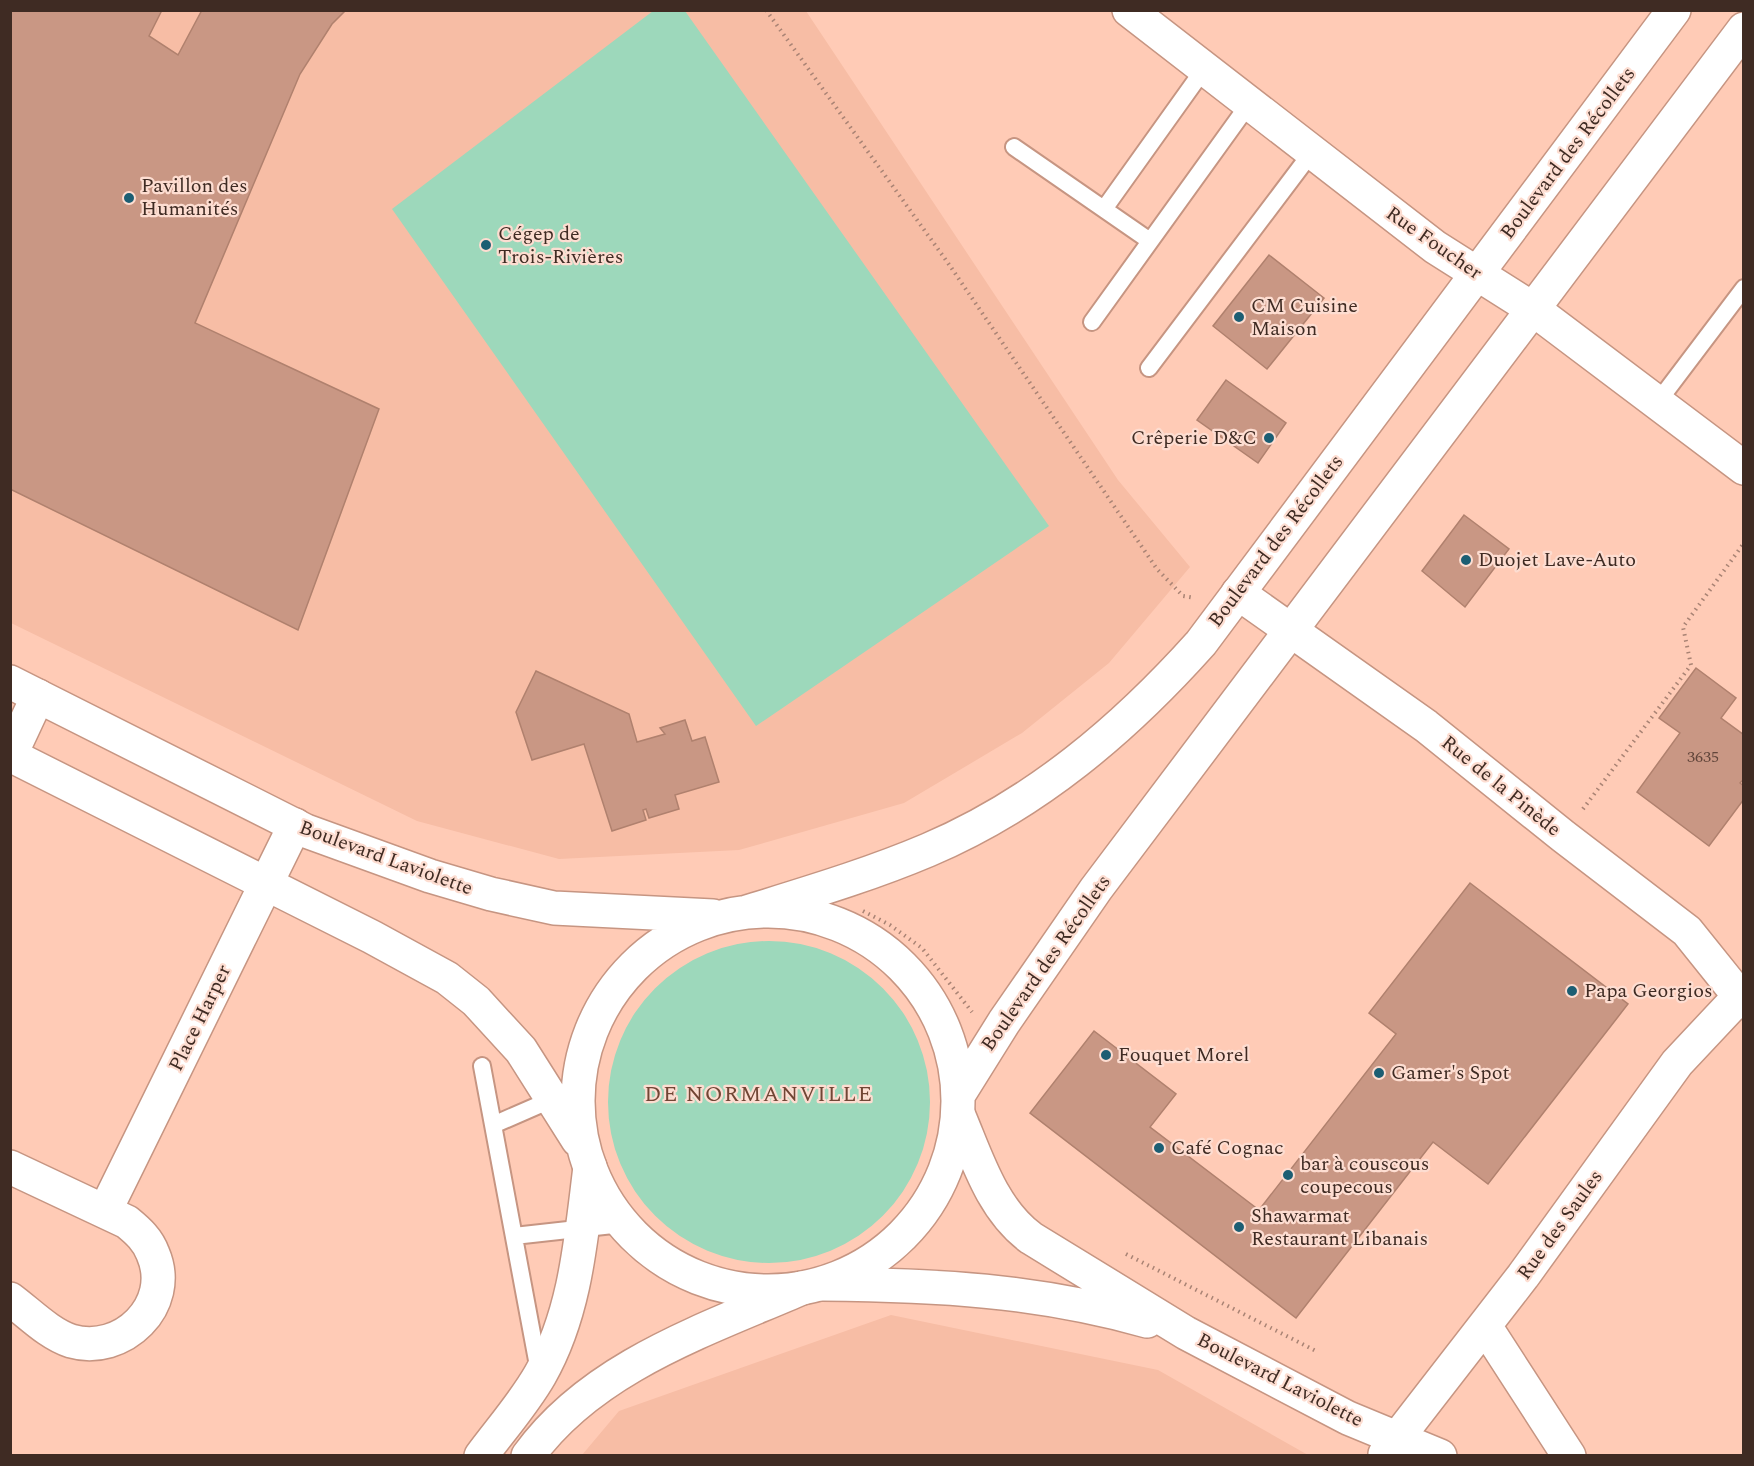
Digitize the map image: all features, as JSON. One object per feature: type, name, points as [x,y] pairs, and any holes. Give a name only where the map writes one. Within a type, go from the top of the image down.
[{"type":"main road","name":"Boulevard des Récollets","points":[[565,1094],[583,1056],[596,1020],[628,973],[672,937],[706,921],[857,878],[930,849],[1025,798],[1084,757],[1145,703],[1201,643],[1674,10]]},
{"type":"main road","name":"Rue Foucher","points":[[1137,13],[1204,69],[1435,247],[1533,309],[1743,468]]},
{"type":"main road","name":"Boulevard des Récollets","points":[[528,1455],[558,1420],[580,1401],[646,1358],[674,1343],[861,1268],[895,1244],[910,1229],[934,1195],[944,1176],[951,1156],[959,1105],[1004,1022],[1096,889],[1743,29]]},
{"type":"main road","name":"Rue de la Pinède","points":[[1238,593],[1426,726],[1563,836],[1687,930],[1741,1000]]},
{"type":"main road","name":"Boulevard Laviolette","points":[[1186,1333],[1114,1312],[1020,1293],[935,1285],[812,1286],[764,1291],[708,1282],[658,1256],[622,1224],[606,1202],[587,1158],[565,1094],[521,1050],[500,1025],[462,989],[399,951],[11,755],[25,689],[295,825],[339,844],[430,876],[522,902],[590,911],[737,914],[789,912],[820,918],[849,929],[885,951],[915,980],[938,1014],[953,1053],[959,1105],[990,1188],[1021,1231],[1186,1333],[1348,1418],[1391,1446],[1440,1455]]},
{"type":"main road","name":"Place Harper","points":[[105,1211],[295,825]]},
{"type":"main road","name":"Rue des Saules","points":[[1391,1446],[1485,1326],[1677,1063],[1741,1000]]},
{"type":"main road","points":[[481,1455],[540,1375],[552,1352],[569,1302],[582,1228],[587,1158]]},
{"type":"main road","points":[[10,1167],[127,1222],[144,1236],[154,1255],[158,1276],[155,1298],[145,1317],[130,1332],[112,1341],[92,1344],[72,1341],[57,1335],[10,1299]]},
{"type":"main road","points":[[1485,1326],[1569,1455]]},
{"type":"lane","points":[[1104,209],[1204,69]]},
{"type":"lane","points":[[1092,322],[1249,104]]},
{"type":"lane","points":[[1014,147],[1150,241]]},
{"type":"lane","points":[[1149,368],[1312,152]]},
{"type":"lane","points":[[1657,403],[1743,288]]},
{"type":"lane","points":[[482,1065],[540,1375]]},
{"type":"lane","points":[[493,1125],[565,1094]]},
{"type":"lane","points":[[514,1236],[622,1224]]},
{"type":"path","points":[[766,10],[948,263],[1157,569],[1183,596],[1194,597]]},
{"type":"path","points":[[1563,836],[1691,665],[1683,627],[1743,543]]},
{"type":"path","points":[[854,906],[890,925],[922,948],[970,1012],[979,1012]]},
{"type":"path","points":[[1117,1250],[1316,1351]]},
{"type":"shaded area","name":"Cégep de Trois-Rivières","points":[[10,11],[806,11],[1118,480],[1190,567],[1109,663],[1022,733],[904,803],[739,850],[559,859],[417,821],[11,623]]},
{"type":"shaded area","points":[[891,1315],[1158,1370],[1308,1455],[582,1455],[619,1411]]},
{"type":"green space","points":[[653,11],[685,11],[1049,526],[756,726],[392,209]]},
{"type":"green space","points":[[769,941],[800,944],[831,953],[859,968],[883,988],[903,1012],[918,1040],[927,1071],[930,1102],[927,1133],[918,1164],[903,1192],[883,1216],[859,1236],[831,1251],[800,1260],[769,1263],[738,1260],[707,1251],[679,1236],[655,1216],[635,1192],[620,1164],[611,1133],[608,1102],[611,1071],[620,1040],[635,1012],[655,988],[679,968],[707,953],[738,944]]},
{"type":"building","name":"Pavillon des Humanités","points":[[10,10],[162,10],[149,36],[178,55],[202,10],[346,10],[332,24],[300,74],[195,323],[379,409],[298,630],[10,489]]},
{"type":"building","points":[[1269,255],[1324,298],[1267,369],[1213,326]]},
{"type":"building","points":[[1226,380],[1286,423],[1258,463],[1197,420]]},
{"type":"building","name":"Duojet Lave-Auto","points":[[1464,515],[1509,549],[1465,607],[1422,571]]},
{"type":"building","points":[[1696,668],[1736,698],[1721,718],[1744,735],[1744,779],[1740,783],[1744,786],[1744,799],[1709,846],[1637,792],[1680,733],[1659,718]]},
{"type":"building","points":[[536,671],[629,714],[637,742],[665,734],[660,728],[685,720],[692,741],[705,737],[719,782],[675,795],[679,809],[649,818],[646,809],[643,810],[646,820],[612,831],[584,744],[532,760],[516,712]]},
{"type":"building","points":[[1470,883],[1628,1004],[1488,1184],[1433,1142],[1296,1318],[1030,1113],[1094,1031],[1176,1094],[1150,1127],[1259,1210],[1396,1034],[1369,1013]]},
{"type":"place","name":"Pavillon des Humanités","points":[[129,198]]},
{"type":"place","name":"Cégep de Trois-Rivières","points":[[486,245]]},
{"type":"place","name":"CM Cuisine Maison","points":[[1239,317]]},
{"type":"place","name":"Crêperie D&C","points":[[1269,438]]},
{"type":"place","name":"Duojet Lave-Auto","points":[[1466,560]]},
{"type":"place","name":"Papa Georgios","points":[[1572,991]]},
{"type":"place","name":"Fouquet Morel","points":[[1106,1055]]},
{"type":"place","name":"Gamer's Spot","points":[[1379,1073]]},
{"type":"place","name":"Café Cognac","points":[[1159,1148]]},
{"type":"place","name":"bar à couscous coupecous","points":[[1288,1175]]},
{"type":"place","name":"Shawarmat Restaurant Libanais","points":[[1239,1227]]},
{"type":"district","name":"DE NORMANVILLE","points":[[759,1094]]}]
